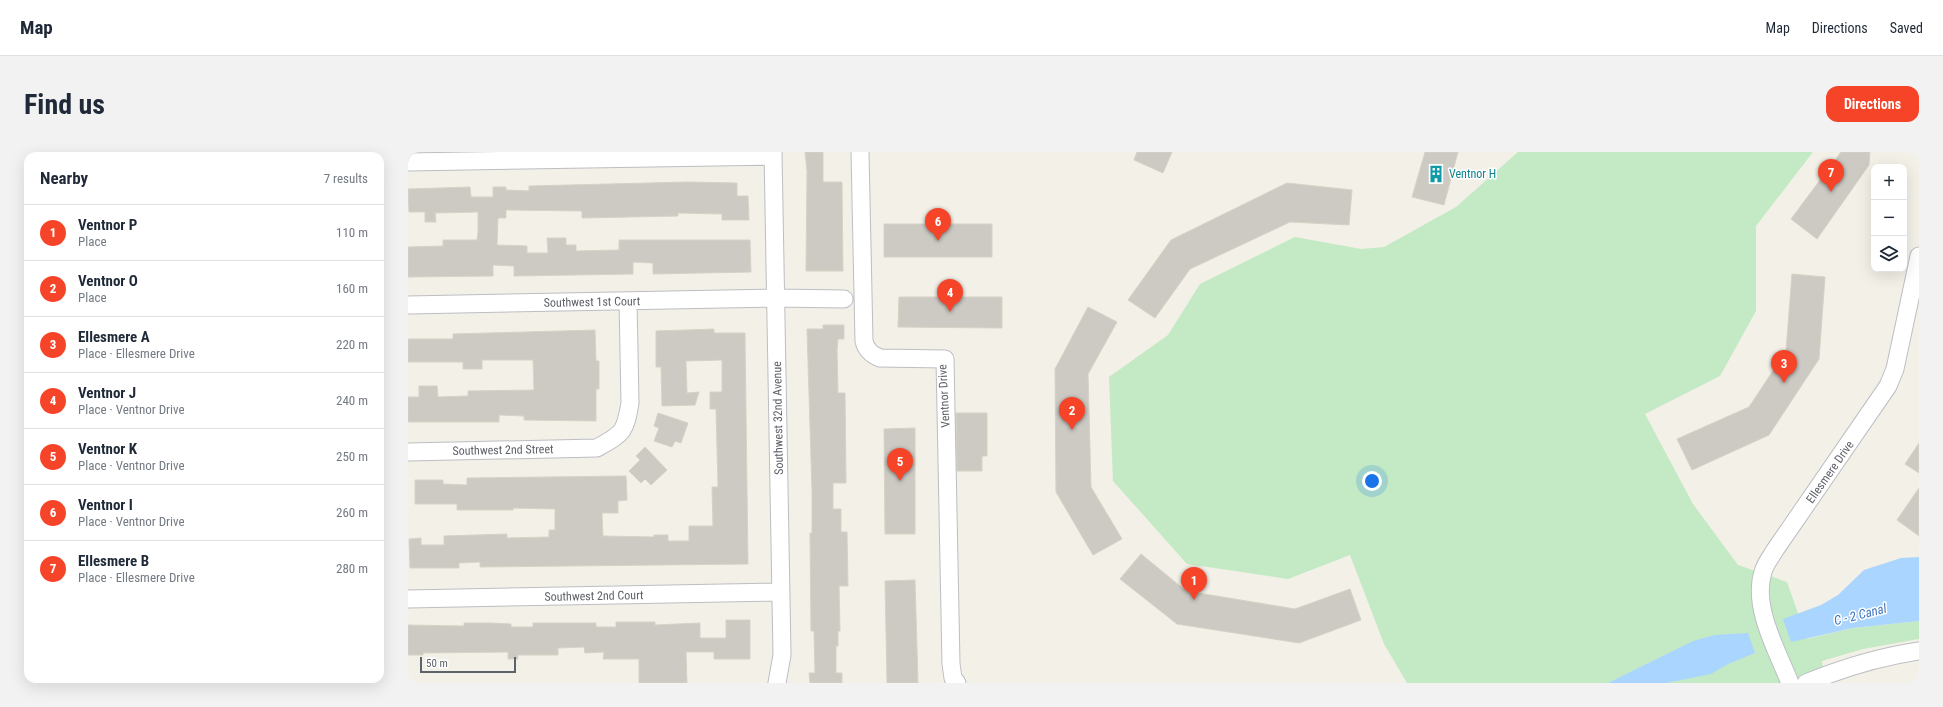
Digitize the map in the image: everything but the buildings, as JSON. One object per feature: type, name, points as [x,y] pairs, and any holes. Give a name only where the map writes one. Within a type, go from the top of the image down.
[{"type":"street","name":"Ventnor Drive","points":[[860,152],[865,346],[874,356],[880,358],[945,359],[951,664],[953,678],[957,683]]},
{"type":"street","points":[[408,162],[774,154]]},
{"type":"street","name":"Southwest 32nd Avenue","points":[[774,154],[782,655],[777,683]]},
{"type":"street","name":"Ellesmere Drive","points":[[1790,683],[1762,613],[1759,590],[1763,571],[1775,550],[1888,386],[1895,369],[1919,256]]},
{"type":"street","name":"Southwest 1st Court","points":[[408,305],[776,298],[844,299]]},
{"type":"street","name":"Southwest 2nd Street","points":[[408,452],[597,448],[621,434],[627,419],[630,403],[628,301]]},
{"type":"street","name":"Southwest 2nd Court","points":[[408,599],[780,592]]},
{"type":"street","points":[[1806,683],[1841,669],[1875,659],[1919,651]]},
{"type":"green space","points":[[1518,152],[1813,152],[1756,226],[1756,311],[1720,376],[1645,414],[1693,504],[1738,565],[1787,582],[1807,639],[1853,628],[1919,621],[1919,639],[1863,649],[1822,661],[1826,683],[1407,683],[1384,644],[1350,555],[1288,579],[1187,564],[1113,481],[1109,377],[1168,335],[1200,284],[1295,237],[1361,249],[1384,247],[1456,207]]},
{"type":"water","name":"C - 2 Canal","points":[[1919,557],[1919,621],[1853,628],[1791,642],[1783,619],[1821,605],[1838,595],[1864,570],[1901,558]]},
{"type":"water","points":[[1748,633],[1755,653],[1728,664],[1711,674],[1666,683],[1608,683],[1693,641],[1715,635]]},
{"type":"place","name":"Ventnor H","points":[[1436,174]]},
{"type":"place","name":"Ellesmere B","points":[[1831,192]]},
{"type":"place","name":"Ventnor I","points":[[938,241]]},
{"type":"place","name":"Ventnor J","points":[[950,312]]},
{"type":"place","name":"Ellesmere A","points":[[1784,383]]},
{"type":"place","name":"Ventnor O","points":[[1072,430]]},
{"type":"place","name":"Ventnor K","points":[[900,481]]},
{"type":"place","name":"Ventnor P","points":[[1194,600]]}]
